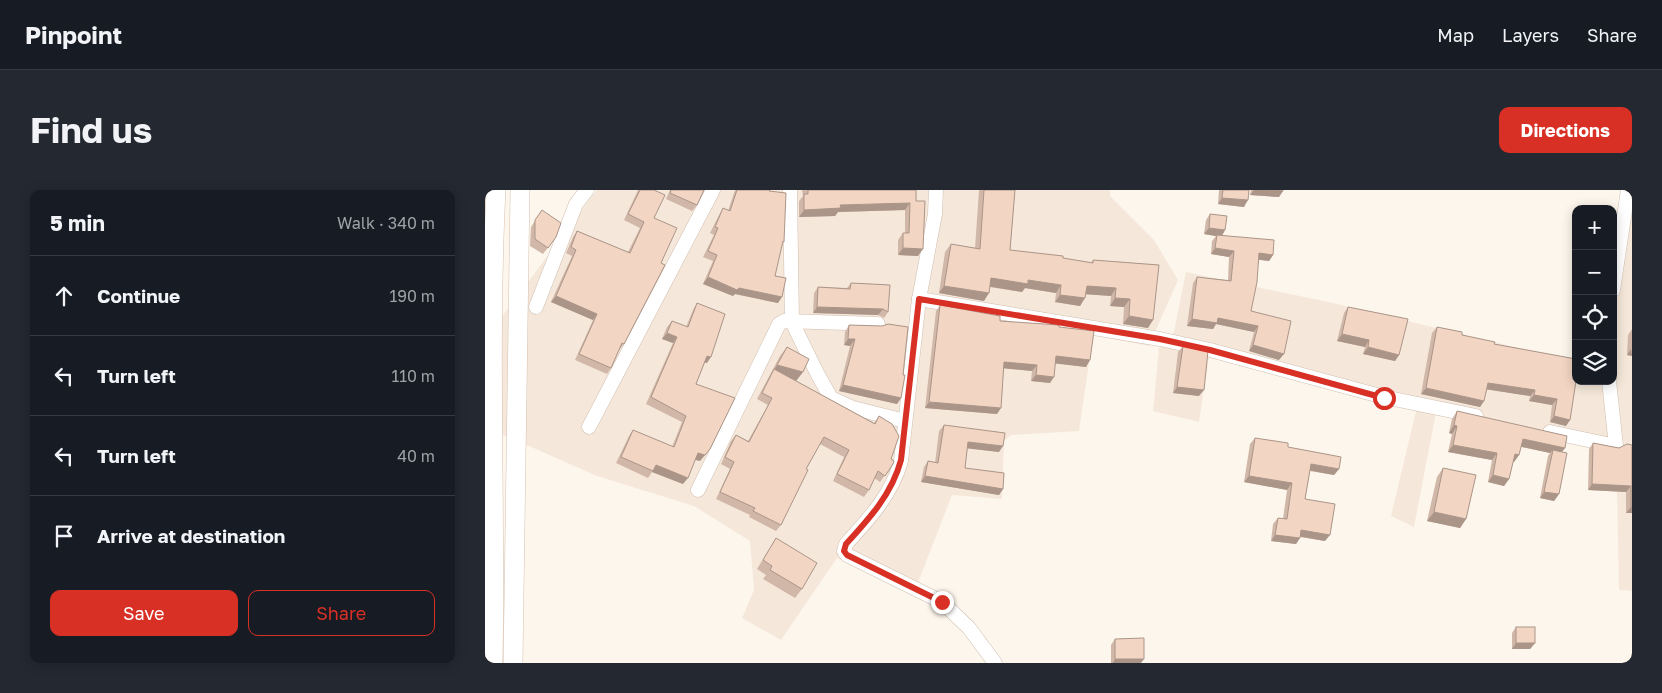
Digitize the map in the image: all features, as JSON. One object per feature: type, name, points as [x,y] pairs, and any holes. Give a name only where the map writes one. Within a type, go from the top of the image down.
[{"type":"main road","points":[[493,663],[490,569],[496,190]]},
{"type":"main road","points":[[513,663],[520,190]]},
{"type":"street","points":[[536,308],[576,204],[587,190]]},
{"type":"street","points":[[589,427],[713,190]]},
{"type":"street","points":[[790,190],[791,322],[831,398],[853,408],[905,420]]},
{"type":"street","points":[[936,190],[935,214],[919,299],[901,460],[892,486],[875,511],[846,544],[844,551],[847,555],[942,602],[969,628],[995,663]]},
{"type":"street","points":[[1617,263],[1628,190]]},
{"type":"street","points":[[919,299],[1160,339],[1210,350],[1384,398],[1418,402],[1493,419]]},
{"type":"street","points":[[698,490],[777,328],[784,321],[878,324]]},
{"type":"street","points":[[1540,430],[1616,446],[1609,385]]},
{"type":"shaded area","points":[[597,190],[1110,190],[1110,196],[1154,240],[1178,280],[1149,346],[1093,335],[1079,431],[1011,435],[1004,441],[1002,499],[952,495],[914,593],[837,558],[781,640],[742,618],[754,590],[750,541],[694,506],[597,476],[497,432],[495,326]]},
{"type":"shaded area","points":[[1632,190],[1632,591],[1619,590],[1616,447],[1437,407],[1414,527],[1391,516],[1418,403],[1210,350],[1199,422],[1153,411],[1159,348],[1174,332],[1186,272],[1333,303],[1572,361],[1572,385],[1617,385],[1617,269]]},
{"type":"building","points":[[640,190],[654,190],[665,195],[654,218],[677,228],[661,263],[665,265],[624,344],[622,343],[611,368],[579,354],[597,314],[556,296],[576,250],[571,247],[577,231],[630,253],[644,222],[628,214]]},
{"type":"building","points":[[671,190],[704,190],[697,205],[670,193]]},
{"type":"building","points":[[737,190],[770,190],[786,193],[784,242],[775,276],[786,278],[782,297],[739,288],[737,290],[708,277],[717,255],[708,251],[718,228],[715,227],[723,208],[730,211]]},
{"type":"building","points":[[808,190],[916,190],[916,201],[925,201],[923,249],[903,248],[903,233],[909,233],[910,203],[840,205],[841,208],[804,210],[804,194],[808,194]]},
{"type":"building","points":[[984,190],[1015,190],[1010,250],[1063,256],[1063,258],[1093,263],[1093,260],[1159,265],[1153,320],[1129,316],[1130,299],[1115,298],[1116,288],[1087,286],[1085,298],[1060,295],[1061,285],[1028,280],[1028,284],[991,278],[989,293],[944,286],[951,244],[980,249]]},
{"type":"building","points":[[1223,190],[1249,190],[1248,200],[1222,198]]},
{"type":"building","points":[[542,210],[561,223],[556,237],[548,248],[535,239],[535,220]]},
{"type":"building","points":[[1210,214],[1227,216],[1225,230],[1209,228]]},
{"type":"building","points":[[1217,235],[1274,240],[1273,255],[1259,253],[1257,282],[1251,311],[1291,321],[1284,354],[1253,345],[1258,326],[1218,318],[1217,323],[1192,319],[1197,277],[1231,281],[1234,251],[1215,248]]},
{"type":"building","points":[[851,283],[890,285],[888,312],[883,309],[817,307],[818,287],[850,289]]},
{"type":"building","points":[[697,303],[725,314],[711,357],[707,356],[696,384],[735,398],[710,449],[705,455],[698,453],[688,478],[656,465],[653,471],[621,457],[633,430],[674,447],[686,416],[651,397],[677,337],[667,333],[672,321],[688,327]]},
{"type":"building","points":[[940,305],[1000,316],[1000,321],[1059,325],[1059,327],[1094,331],[1090,360],[1056,356],[1054,377],[1036,375],[1037,365],[1004,362],[1001,408],[929,402]]},
{"type":"building","points":[[1348,307],[1408,319],[1399,355],[1368,347],[1369,340],[1342,334]]},
{"type":"building","points":[[888,324],[908,327],[903,375],[905,375],[901,398],[843,385],[855,339],[848,339],[849,325],[882,326]]},
{"type":"building","points":[[1437,327],[1462,332],[1462,335],[1495,342],[1494,344],[1572,358],[1572,385],[1575,385],[1570,420],[1554,416],[1557,399],[1534,395],[1535,390],[1488,383],[1484,401],[1426,388]]},
{"type":"building","points":[[1183,346],[1208,351],[1204,390],[1177,387]]},
{"type":"building","points":[[787,347],[809,359],[803,372],[777,365]]},
{"type":"building","points":[[774,369],[875,424],[879,416],[892,424],[899,436],[891,459],[894,461],[893,464],[885,476],[878,471],[869,490],[837,474],[849,450],[824,437],[806,469],[808,470],[781,525],[753,511],[755,508],[720,492],[734,462],[725,457],[736,435],[749,442],[772,398],[762,393]]},
{"type":"building","points":[[1457,411],[1567,436],[1565,448],[1523,439],[1519,455],[1515,454],[1509,479],[1493,475],[1497,453],[1453,445],[1457,426],[1454,425]]},
{"type":"building","points":[[944,425],[1005,433],[1003,446],[968,442],[965,468],[1004,473],[1003,489],[925,476],[928,461],[938,463]]},
{"type":"building","points":[[1255,438],[1288,443],[1288,447],[1341,457],[1339,469],[1311,464],[1305,499],[1335,504],[1330,535],[1301,530],[1300,538],[1275,535],[1278,518],[1287,519],[1292,483],[1249,476]]},
{"type":"building","points":[[1593,443],[1619,448],[1627,444],[1632,445],[1632,507],[1631,486],[1592,484]]},
{"type":"building","points":[[1553,450],[1567,453],[1559,494],[1544,492]]},
{"type":"building","points":[[1443,468],[1476,475],[1466,519],[1434,512]]},
{"type":"building","points":[[776,538],[817,563],[802,589],[770,570],[772,566],[763,560]]},
{"type":"building","points":[[1516,627],[1535,627],[1535,643],[1516,643]]},
{"type":"building","points":[[1144,638],[1144,659],[1115,659],[1115,639]]},
{"type":"route","points":[[942,602],[847,555],[844,551],[846,544],[875,511],[897,475],[901,460],[919,299],[1160,339],[1210,350],[1384,398]]}]
